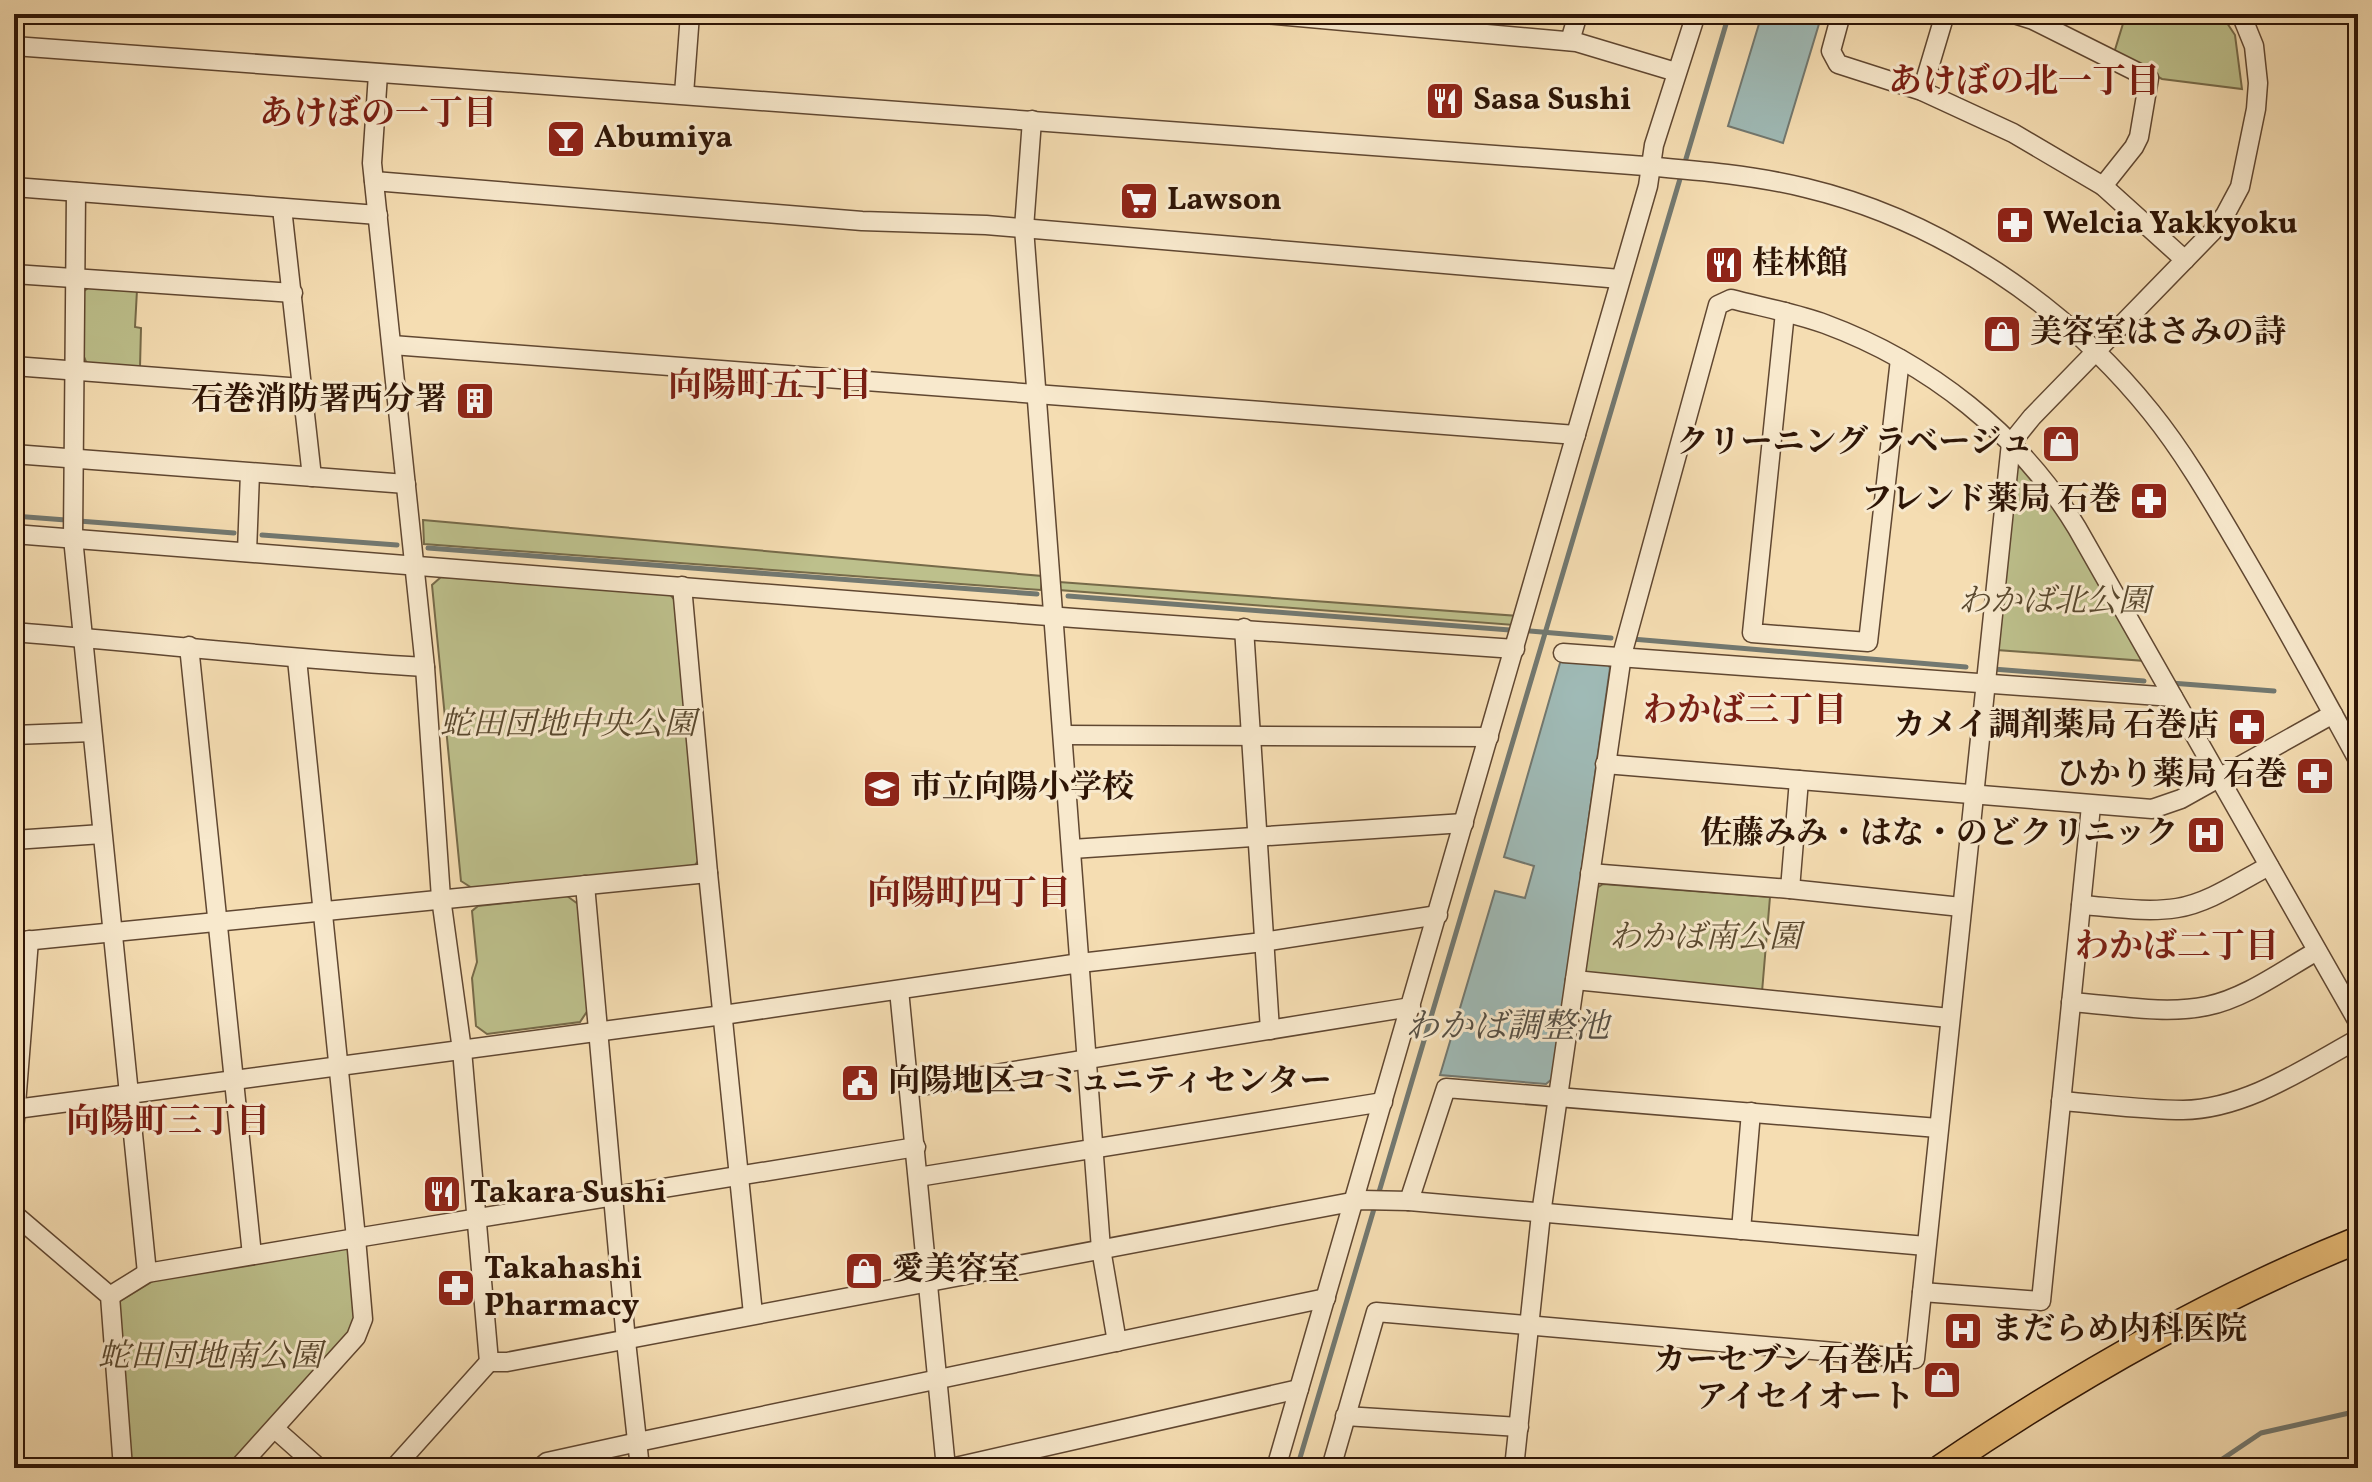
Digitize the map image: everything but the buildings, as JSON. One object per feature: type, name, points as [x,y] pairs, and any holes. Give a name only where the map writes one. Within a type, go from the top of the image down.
[{"type":"highway","points":[[1941,1468],[2091,1371],[2270,1278],[2358,1240]]},
{"type":"street","points":[[684,94],[690,14]]},
{"type":"street","points":[[1265,14],[1335,16],[1570,41],[1676,72]]},
{"type":"street","points":[[1570,41],[1578,14]]},
{"type":"street","points":[[1276,1468],[1326,1298],[1359,1200],[1383,1102],[1648,186],[1654,145],[1696,14]]},
{"type":"street","points":[[1841,14],[1831,51],[1838,64],[1922,91],[2013,133],[2103,186],[2185,260]]},
{"type":"street","points":[[1922,91],[1945,14]]},
{"type":"street","points":[[2014,14],[2033,20],[2149,78],[2139,137],[2103,186]]},
{"type":"street","points":[[1331,1468],[1376,1312],[1915,1359],[2011,443],[2032,417],[2225,215],[2240,187],[2256,109],[2258,83],[2254,46],[2241,14]]},
{"type":"street","points":[[14,46],[1651,166],[1734,174],[1807,188],[1876,210],[1955,246],[2029,296],[2096,351],[2149,410],[2198,478],[2358,760]]},
{"type":"street","points":[[378,74],[372,163],[425,667],[441,898],[462,1050],[489,1362],[394,1468]]},
{"type":"street","points":[[1032,120],[1024,228],[1035,394],[1064,735],[1101,1249],[1117,1342]]},
{"type":"street","points":[[374,181],[862,221],[1024,228],[1620,279]]},
{"type":"street","points":[[14,187],[378,215]]},
{"type":"street","points":[[76,192],[73,538],[147,1273]]},
{"type":"street","points":[[282,208],[312,477]]},
{"type":"street","points":[[14,274],[293,293]]},
{"type":"street","points":[[1514,1468],[1541,1214],[1622,655],[1718,305],[1731,299],[1785,312],[1825,324],[1900,359],[1930,376],[1972,407],[2011,443],[2065,508],[2358,1022]]},
{"type":"street","points":[[1785,312],[1752,633],[1868,642],[1900,359]]},
{"type":"street","points":[[392,345],[1576,435]]},
{"type":"street","points":[[14,366],[301,388]]},
{"type":"street","points":[[14,454],[406,484]]},
{"type":"street","points":[[247,552],[250,473]]},
{"type":"street","points":[[14,534],[1515,649]]},
{"type":"street","points":[[682,586],[753,1314]]},
{"type":"street","points":[[1244,628],[1270,1030]]},
{"type":"street","points":[[14,632],[189,646],[297,659],[425,667]]},
{"type":"street","points":[[189,646],[252,1255]]},
{"type":"street","points":[[1563,653],[2173,697]]},
{"type":"street","points":[[238,1468],[356,1337],[363,1319],[297,659]]},
{"type":"street","points":[[1605,764],[2152,809],[2181,799],[2333,714]]},
{"type":"street","points":[[14,735],[92,732]]},
{"type":"street","points":[[1064,735],[1489,737]]},
{"type":"street","points":[[1790,889],[1799,780]]},
{"type":"street","points":[[1922,1292],[2041,1301],[2091,806]]},
{"type":"street","points":[[1072,849],[1464,823]]},
{"type":"street","points":[[14,840],[102,834]]},
{"type":"street","points":[[2081,905],[2161,910],[2180,908],[2269,866]]},
{"type":"street","points":[[14,1130],[22,941],[708,873]]},
{"type":"street","points":[[1590,873],[1961,907]]},
{"type":"street","points":[[585,885],[640,1468]]},
{"type":"street","points":[[16,1109],[723,1015],[1080,963],[1263,942],[1438,915]]},
{"type":"street","points":[[2071,1002],[2159,1009],[2208,1006],[2242,993],[2317,951]]},
{"type":"street","points":[[1575,980],[1950,1018]]},
{"type":"street","points":[[899,990],[916,1147],[926,1283],[949,1468],[1299,1389]]},
{"type":"street","points":[[909,1088],[1411,1007]]},
{"type":"street","points":[[2061,1101],[2184,1110],[2217,1105],[2279,1082],[2358,1039]]},
{"type":"street","points":[[1401,1201],[1446,1088],[1938,1128]]},
{"type":"street","points":[[918,1177],[1383,1102]]},
{"type":"street","points":[[1741,1230],[1751,1112]]},
{"type":"street","points":[[110,1296],[147,1273],[916,1147]]},
{"type":"street","points":[[489,1362],[507,1362],[626,1341],[753,1314],[1359,1200],[1926,1246]]},
{"type":"street","points":[[14,1214],[110,1296],[123,1468]]},
{"type":"street","points":[[540,1468],[547,1462],[638,1442],[1326,1298]]},
{"type":"street","points":[[1345,1416],[1519,1427]]},
{"type":"street","points":[[275,1429],[319,1468]]},
{"type":"green space","points":[[2126,14],[2221,14],[2235,35],[2242,89],[2162,79],[2114,53]]},
{"type":"green space","points":[[91,286],[137,290],[135,327],[141,328],[140,367],[87,364],[84,357],[84,291]]},
{"type":"green space","name":"わかば北公園","points":[[2022,466],[2056,508],[2146,661],[1997,650],[2015,469]]},
{"type":"green space","points":[[423,520],[1042,576],[1041,590],[424,544]]},
{"type":"green space","name":"蛇田団地中央公園","points":[[441,577],[669,593],[678,604],[700,858],[693,868],[472,888],[461,881],[432,585]]},
{"type":"green space","points":[[1059,582],[1518,616],[1514,625],[1059,590]]},
{"type":"green space","name":"わかば南公園","points":[[1603,884],[1770,897],[1762,992],[1589,977],[1585,972],[1597,888]]},
{"type":"green space","points":[[567,896],[578,904],[588,1010],[580,1022],[487,1034],[476,1026],[472,978],[477,962],[472,911],[478,906]]},
{"type":"green space","name":"蛇田団地南公園","points":[[346,1247],[352,1252],[357,1311],[352,1330],[229,1468],[131,1468],[117,1303],[158,1278]]},
{"type":"water","points":[[1762,14],[1822,14],[1783,143],[1728,126]]},
{"type":"water","name":"わかば調整池","points":[[1564,659],[1606,660],[1610,668],[1552,1079],[1546,1084],[1440,1075],[1495,891],[1525,898],[1534,866],[1504,857],[1560,663]]},
{"type":"waterway","points":[[1297,1468],[1729,14]]},
{"type":"waterway","points":[[14,516],[234,533]]},
{"type":"waterway","points":[[262,535],[397,545]]},
{"type":"waterway","points":[[428,548],[1037,594]]},
{"type":"waterway","points":[[1068,596],[1510,630]]},
{"type":"waterway","points":[[1530,631],[1611,638]]},
{"type":"waterway","points":[[1632,639],[1966,667]]},
{"type":"waterway","points":[[1993,669],[2144,681]]},
{"type":"waterway","points":[[2171,683],[2274,691]]},
{"type":"waterway","points":[[2209,1468],[2261,1433],[2358,1411]]},
{"type":"place","name":"Sasa Sushi","points":[[1445,101]]},
{"type":"place","name":"Abumiya","points":[[566,139]]},
{"type":"place","name":"Lawson","points":[[1139,201]]},
{"type":"place","name":"Welcia Yakkyoku","points":[[2015,225]]},
{"type":"place","name":"桂林館","points":[[1724,265]]},
{"type":"place","name":"美容室はさみの詩","points":[[2002,334]]},
{"type":"place","name":"石巻消防署西分署","points":[[475,401]]},
{"type":"place","name":"クリーニング ラベージュ","points":[[2061,444]]},
{"type":"place","name":"フレンド薬局 石巻","points":[[2149,501]]},
{"type":"place","name":"カメイ調剤薬局 石巻店","points":[[2247,727]]},
{"type":"place","name":"ひかり薬局 石巻","points":[[2315,776]]},
{"type":"place","name":"市立向陽小学校","points":[[882,789]]},
{"type":"place","name":"佐藤みみ・はな・のどクリニック","points":[[2206,835]]},
{"type":"place","name":"向陽地区コミュニティセンター","points":[[860,1083]]},
{"type":"place","name":"Takara Sushi","points":[[442,1194]]},
{"type":"place","name":"愛美容室","points":[[864,1271]]},
{"type":"place","name":"Takahashi Pharmacy","points":[[456,1288]]},
{"type":"place","name":"まだらめ内科医院","points":[[1963,1331]]},
{"type":"place","name":"カーセブン 石巻店 アイセイオート","points":[[1942,1380]]},
{"type":"district","name":"あけぼの北一丁目","points":[[2024,83]]},
{"type":"district","name":"あけぼの一丁目","points":[[378,115]]},
{"type":"district","name":"向陽町五丁目","points":[[770,387]]},
{"type":"district","name":"わかば三丁目","points":[[1745,712]]},
{"type":"district","name":"向陽町四丁目","points":[[969,895]]},
{"type":"district","name":"わかば二丁目","points":[[2177,948]]},
{"type":"district","name":"向陽町三丁目","points":[[168,1123]]}]
